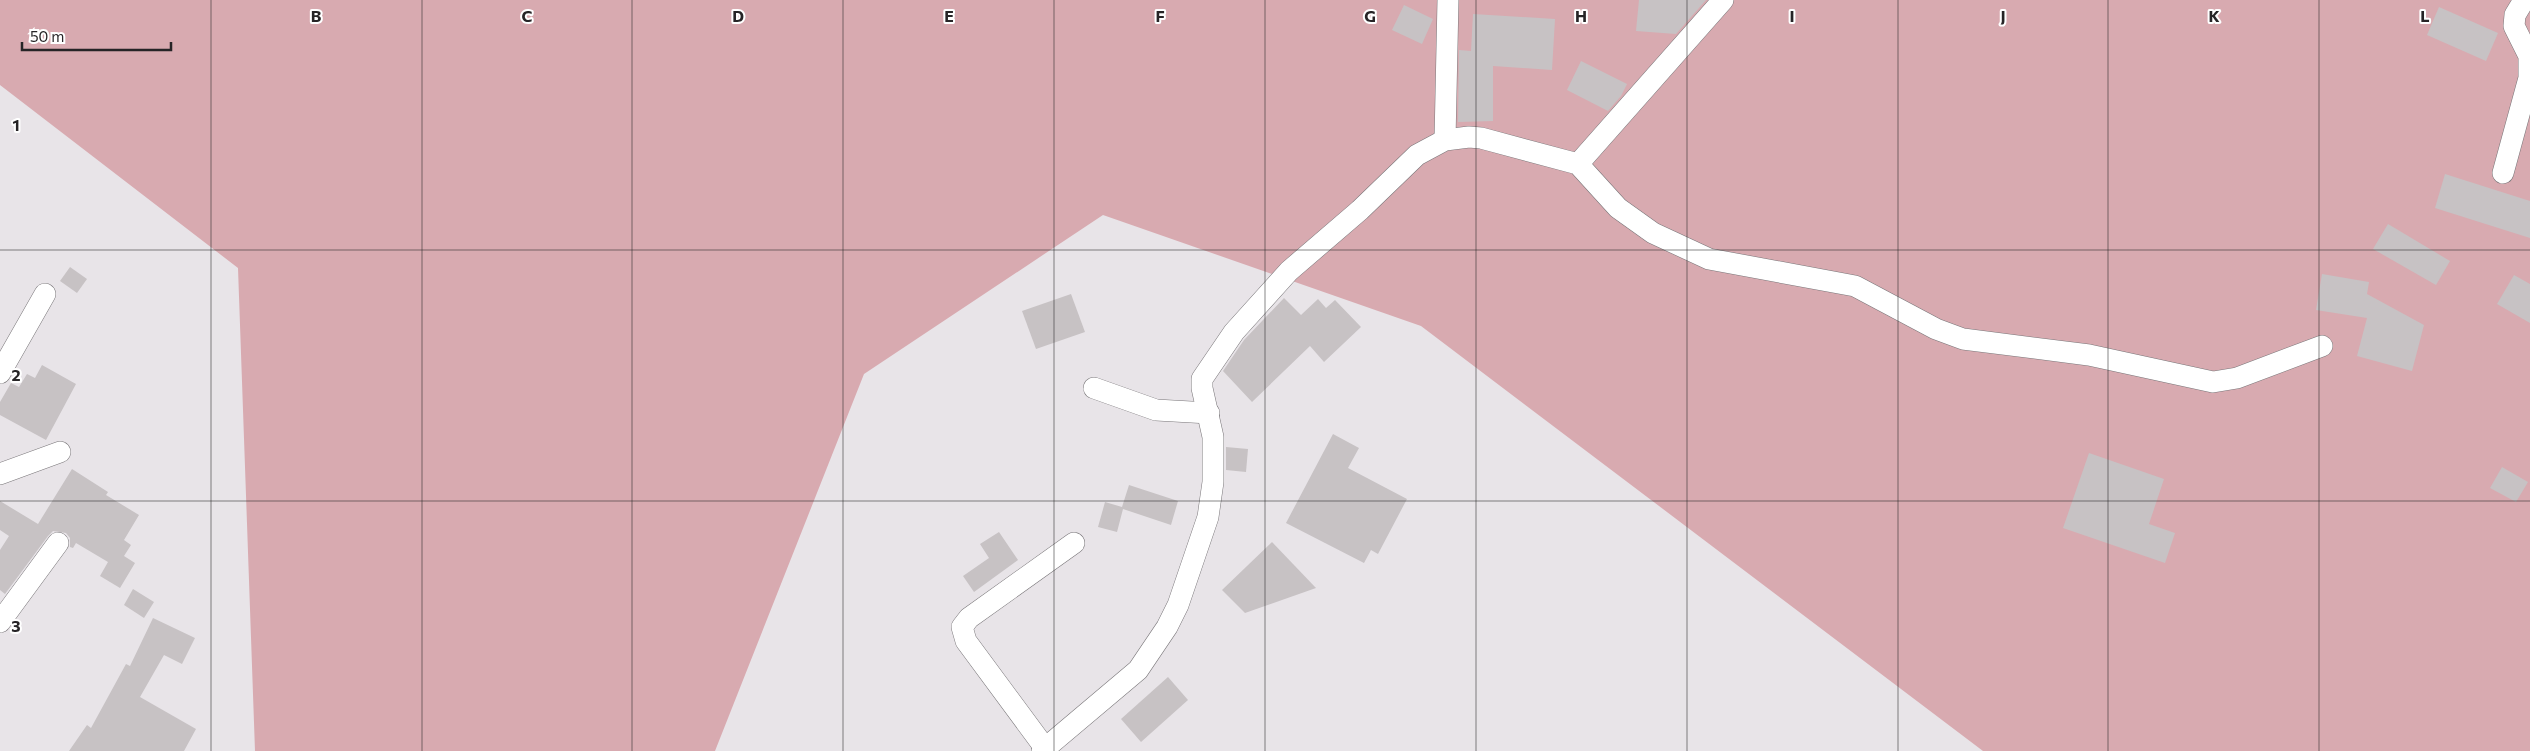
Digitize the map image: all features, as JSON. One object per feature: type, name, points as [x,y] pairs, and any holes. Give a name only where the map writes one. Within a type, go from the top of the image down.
[{"type":"street","points":[[1445,140],[1448,0]]},
{"type":"street","points":[[1578,164],[1723,0]]},
{"type":"street","points":[[2503,173],[2529,78],[2530,56],[2514,26],[2515,15],[2524,0]]},
{"type":"street","points":[[1074,543],[969,618],[962,628],[966,641],[1043,749],[1138,670],[1178,606],[1208,517],[1214,462],[1213,437],[1202,388],[1202,379],[1234,332],[1289,271],[1360,210],[1417,155],[1445,140],[1469,137],[1481,138],[1578,164],[1618,208],[1653,233],[1709,259],[1855,286],[1936,329],[1963,339],[2090,355],[2213,382],[2237,378],[2322,346]]},
{"type":"street","points":[[0,373],[45,294]]},
{"type":"street","points":[[1094,388],[1156,410],[1209,413]]},
{"type":"street","points":[[0,474],[60,452]]},
{"type":"street","points":[[0,622],[58,543]]},
{"type":"shaded area","points":[[0,0],[2530,0],[2530,751],[1983,751],[1421,326],[1103,215],[864,374],[715,751],[255,751],[238,268],[0,85]]},
{"type":"building","points":[[1639,0],[1706,0],[1676,34],[1636,31]]},
{"type":"building","points":[[1404,5],[1433,19],[1422,44],[1392,30]]},
{"type":"building","points":[[2439,7],[2498,33],[2486,61],[2427,35]]},
{"type":"building","points":[[1473,14],[1555,19],[1552,70],[1493,66],[1493,121],[1458,122],[1459,50],[1471,51]]},
{"type":"building","points":[[1581,61],[1627,84],[1621,96],[1608,111],[1567,90]]},
{"type":"building","points":[[2445,174],[2530,201],[2530,238],[2435,208]]},
{"type":"building","points":[[2388,224],[2450,261],[2436,285],[2373,249]]},
{"type":"building","points":[[70,267],[87,279],[77,293],[60,281]]},
{"type":"building","points":[[2322,274],[2369,282],[2367,294],[2424,325],[2412,371],[2357,356],[2367,318],[2316,310]]},
{"type":"building","points":[[2514,275],[2530,284],[2530,323],[2497,304]]},
{"type":"building","points":[[1071,294],[1085,332],[1036,349],[1022,311]]},
{"type":"building","points":[[1284,298],[1301,315],[1318,299],[1326,308],[1335,300],[1361,327],[1324,362],[1310,346],[1252,402],[1223,371],[1244,340]]},
{"type":"building","points":[[42,365],[76,384],[46,440],[0,415],[0,402],[11,383],[19,387],[27,374],[35,378]]},
{"type":"building","points":[[1333,434],[1359,448],[1348,468],[1407,499],[1378,554],[1371,550],[1364,563],[1286,523]]},
{"type":"building","points":[[1226,447],[1248,449],[1246,472],[1226,470]]},
{"type":"building","points":[[2089,453],[2164,479],[2149,524],[2175,533],[2165,563],[2063,528]]},
{"type":"building","points":[[2502,467],[2528,482],[2516,502],[2490,488]]},
{"type":"building","points":[[72,469],[108,492],[106,495],[139,515],[124,540],[131,545],[124,556],[135,563],[120,588],[100,576],[108,562],[76,543],[73,548],[70,547],[70,538],[66,533],[53,531],[5,594],[0,590],[0,550],[9,536],[0,530],[0,501],[38,524]]},
{"type":"building","points":[[1129,485],[1178,501],[1171,525],[1123,509],[1117,532],[1098,527],[1105,502],[1122,507]]},
{"type":"building","points":[[999,532],[1018,560],[974,592],[963,576],[989,558],[980,544]]},
{"type":"building","points":[[1272,542],[1316,588],[1245,613],[1222,590]]},
{"type":"building","points":[[133,589],[154,602],[144,618],[124,605]]},
{"type":"building","points":[[153,618],[195,638],[182,664],[164,655],[140,697],[196,729],[184,751],[69,751],[87,725],[91,728],[126,664],[130,666]]},
{"type":"building","points":[[1168,677],[1188,700],[1141,742],[1121,719]]}]
